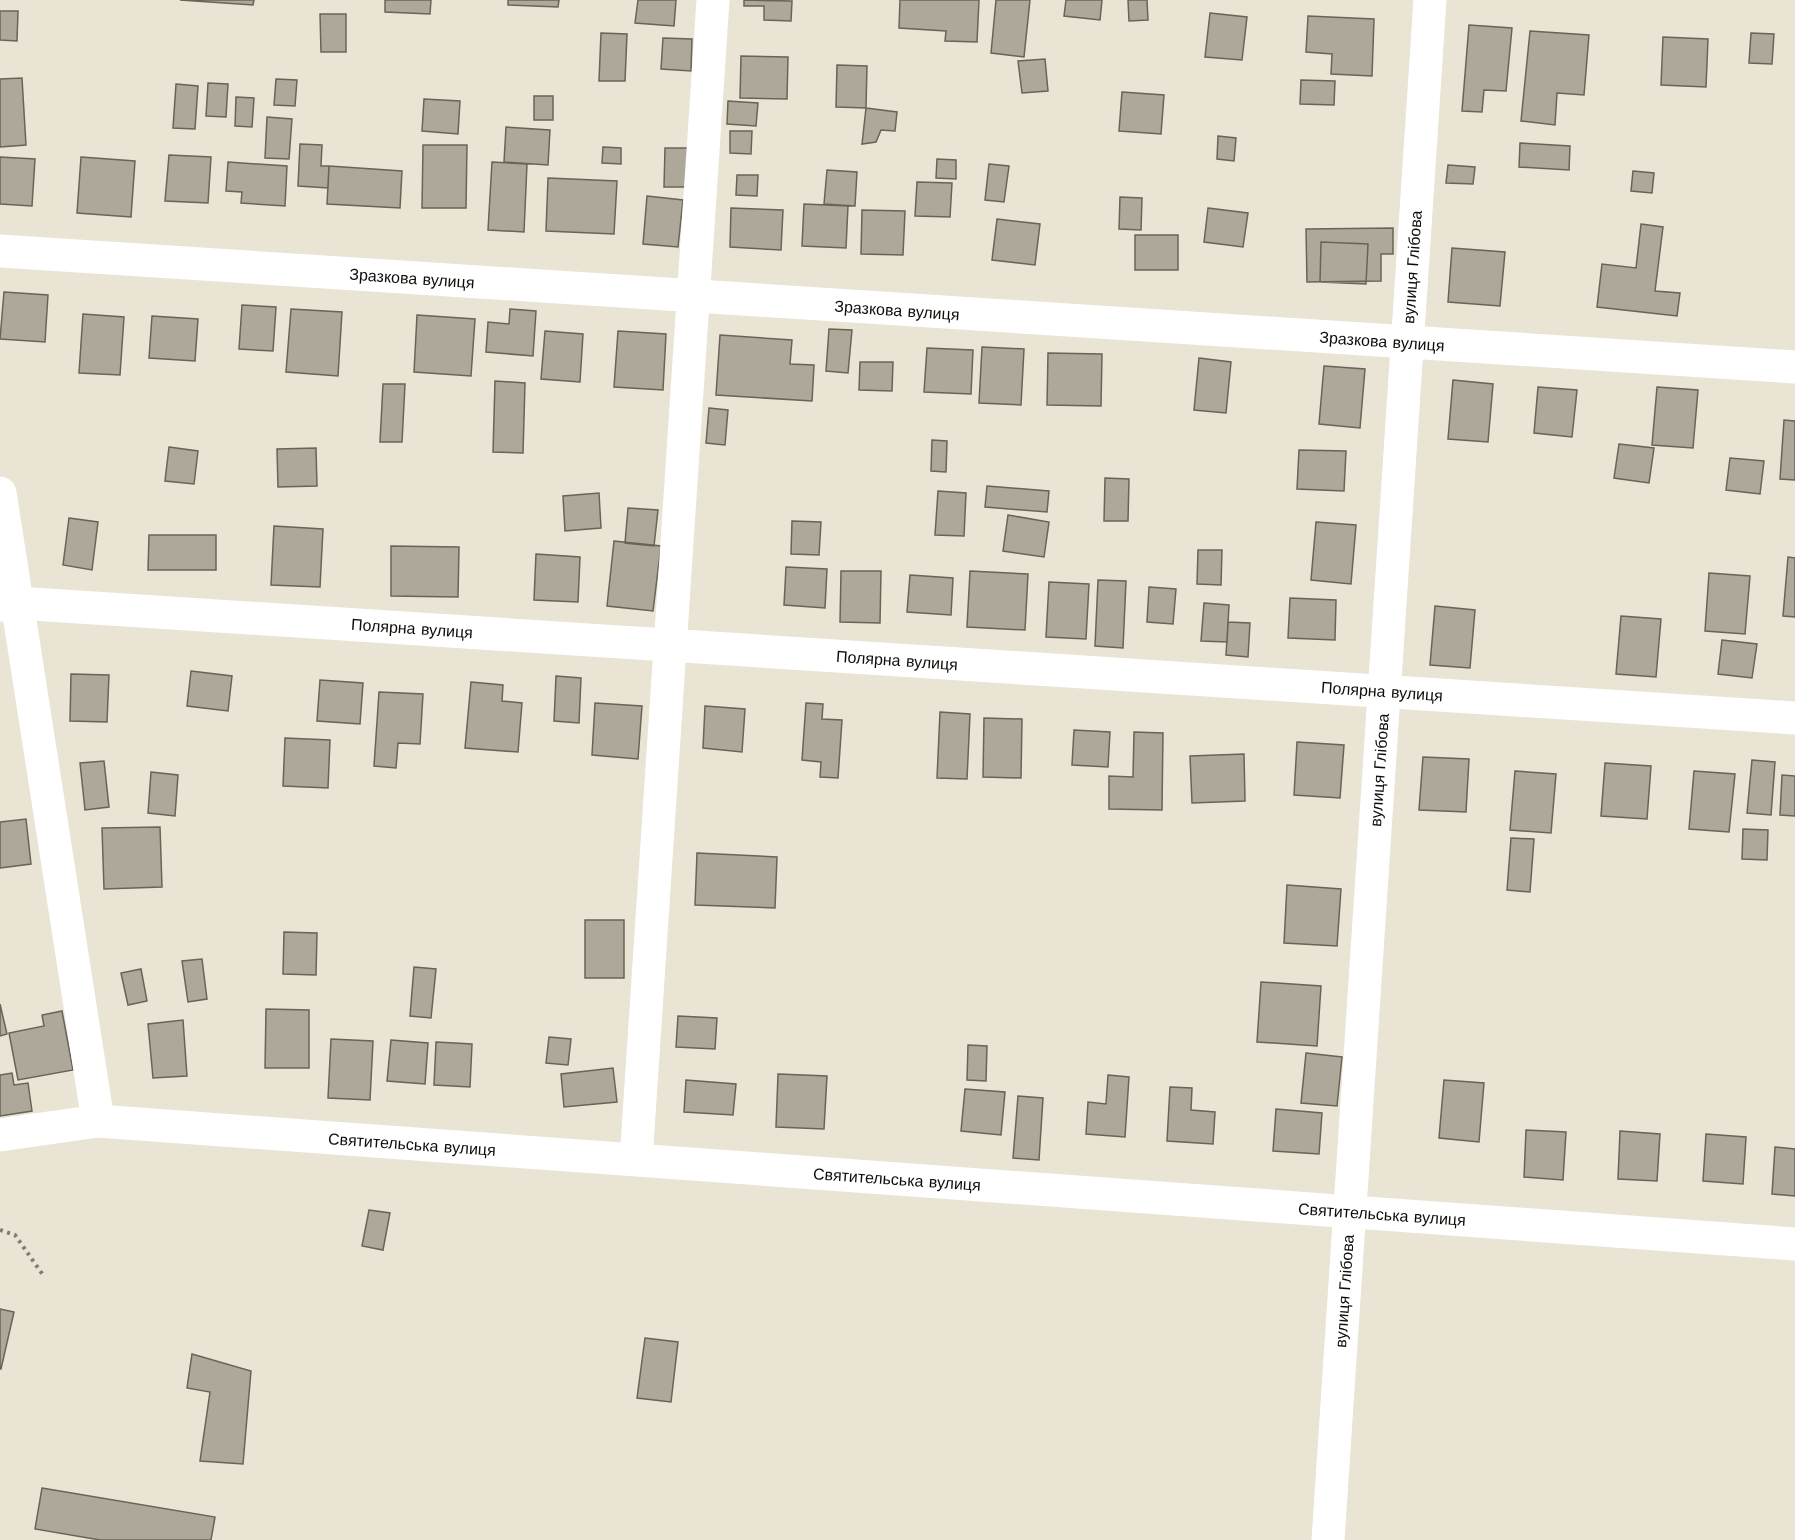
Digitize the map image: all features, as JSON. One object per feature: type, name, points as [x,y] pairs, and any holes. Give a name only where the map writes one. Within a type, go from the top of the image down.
[{"type":"street","points":[[636,1160],[713,0]]},
{"type":"street","name":"вулиця Глібова","points":[[1328,1540],[1430,0]]},
{"type":"street","name":"Зразкова вулиця","points":[[0,251],[1795,367]]},
{"type":"street","points":[[0,493],[9,604],[98,1121]]},
{"type":"street","name":"Полярна вулиця","points":[[9,604],[1795,718]]},
{"type":"street","name":"Святительська вулиця","points":[[0,1136],[98,1121],[1795,1245]]},
{"type":"path","points":[[0,1230],[15,1235],[43,1275]]},
{"type":"building","points":[[180,0],[254,0],[253,5]]},
{"type":"building","points":[[385,0],[431,0],[430,14],[385,12]]},
{"type":"building","points":[[508,0],[559,0],[558,7],[508,5]]},
{"type":"building","points":[[638,0],[676,0],[674,26],[635,23]]},
{"type":"building","points":[[744,0],[792,1],[791,21],[764,20],[764,6],[744,6]]},
{"type":"building","points":[[900,0],[979,0],[977,42],[945,41],[946,31],[899,28]]},
{"type":"building","points":[[996,0],[1030,0],[1024,57],[991,53]]},
{"type":"building","points":[[1066,0],[1102,0],[1100,20],[1064,16]]},
{"type":"building","points":[[1128,0],[1147,0],[1148,20],[1129,21]]},
{"type":"building","points":[[0,11],[18,11],[17,41],[0,40]]},
{"type":"building","points":[[1210,13],[1247,17],[1242,60],[1205,57]]},
{"type":"building","points":[[320,14],[346,14],[346,52],[321,52]]},
{"type":"building","points":[[1308,16],[1374,19],[1372,76],[1331,74],[1332,54],[1306,52]]},
{"type":"building","points":[[1469,25],[1512,28],[1506,91],[1484,90],[1482,112],[1462,111]]},
{"type":"building","points":[[1530,31],[1589,35],[1584,95],[1557,93],[1555,125],[1521,121]]},
{"type":"building","points":[[601,33],[627,34],[625,81],[599,81]]},
{"type":"building","points":[[1751,33],[1774,34],[1772,64],[1749,63]]},
{"type":"building","points":[[1663,37],[1708,39],[1706,87],[1661,85]]},
{"type":"building","points":[[663,38],[692,39],[691,71],[661,69]]},
{"type":"building","points":[[741,56],[788,57],[787,99],[740,98]]},
{"type":"building","points":[[1045,59],[1048,91],[1022,93],[1018,61]]},
{"type":"building","points":[[837,65],[867,66],[866,108],[836,107]]},
{"type":"building","points":[[22,78],[26,145],[0,147],[0,79]]},
{"type":"building","points":[[276,79],[297,80],[295,106],[274,105]]},
{"type":"building","points":[[1301,80],[1335,81],[1334,105],[1300,104]]},
{"type":"building","points":[[208,83],[228,84],[226,117],[206,116]]},
{"type":"building","points":[[176,84],[198,86],[195,129],[173,128]]},
{"type":"building","points":[[1122,92],[1164,95],[1161,134],[1119,131]]},
{"type":"building","points":[[534,96],[553,96],[553,120],[534,120]]},
{"type":"building","points":[[236,97],[254,98],[252,127],[235,126]]},
{"type":"building","points":[[424,99],[460,101],[458,134],[422,131]]},
{"type":"building","points":[[728,101],[758,103],[756,126],[727,124]]},
{"type":"building","points":[[866,108],[897,112],[895,131],[881,130],[876,142],[862,144]]},
{"type":"building","points":[[267,117],[292,119],[289,159],[265,158]]},
{"type":"building","points":[[506,127],[550,130],[548,165],[504,162]]},
{"type":"building","points":[[730,131],[752,131],[751,154],[730,153]]},
{"type":"building","points":[[1218,136],[1236,138],[1234,161],[1217,159]]},
{"type":"building","points":[[1520,143],[1570,146],[1569,170],[1519,167]]},
{"type":"building","points":[[300,144],[322,145],[321,166],[329,166],[328,188],[298,186]]},
{"type":"building","points":[[423,145],[467,145],[466,208],[422,208]]},
{"type":"building","points":[[603,147],[621,148],[621,164],[602,163]]},
{"type":"building","points":[[665,148],[689,148],[688,187],[664,187]]},
{"type":"building","points":[[169,155],[211,157],[208,203],[165,201]]},
{"type":"building","points":[[0,157],[35,159],[32,206],[0,204]]},
{"type":"building","points":[[81,157],[135,161],[131,217],[77,213]]},
{"type":"building","points":[[937,159],[956,160],[956,179],[936,178]]},
{"type":"building","points":[[228,162],[287,166],[285,206],[241,203],[242,192],[226,191]]},
{"type":"building","points":[[492,162],[527,164],[524,232],[488,230]]},
{"type":"building","points":[[989,164],[1009,166],[1004,202],[985,200]]},
{"type":"building","points":[[1448,165],[1475,167],[1473,184],[1446,183]]},
{"type":"building","points":[[329,166],[402,171],[400,208],[327,204]]},
{"type":"building","points":[[827,170],[857,172],[855,206],[824,204]]},
{"type":"building","points":[[1633,171],[1654,173],[1652,193],[1631,191]]},
{"type":"building","points":[[737,175],[758,175],[757,196],[736,195]]},
{"type":"building","points":[[548,178],[617,181],[614,234],[546,231]]},
{"type":"building","points":[[917,182],[952,183],[950,217],[915,216]]},
{"type":"building","points":[[647,196],[683,200],[678,247],[643,244]]},
{"type":"building","points":[[1120,197],[1142,198],[1141,230],[1119,229]]},
{"type":"building","points":[[804,204],[848,206],[846,248],[802,246]]},
{"type":"building","points":[[731,208],[783,210],[781,250],[730,247]]},
{"type":"building","points":[[1208,208],[1248,213],[1243,247],[1204,242]]},
{"type":"building","points":[[862,210],[905,211],[903,255],[861,254]]},
{"type":"building","points":[[997,219],[1040,224],[1035,265],[992,260]]},
{"type":"building","points":[[1641,224],[1663,227],[1655,291],[1680,293],[1677,316],[1597,307],[1602,264],[1636,268]]},
{"type":"building","points":[[1393,228],[1393,254],[1381,254],[1381,281],[1307,282],[1306,229]]},
{"type":"building","points":[[1135,235],[1178,235],[1178,270],[1135,270]]},
{"type":"building","points":[[1321,242],[1368,244],[1366,284],[1320,282]]},
{"type":"building","points":[[1452,248],[1505,252],[1500,306],[1448,302]]},
{"type":"building","points":[[4,292],[48,295],[45,342],[0,339]]},
{"type":"building","points":[[242,305],[276,307],[273,351],[239,349]]},
{"type":"building","points":[[291,309],[342,312],[338,376],[286,372]]},
{"type":"building","points":[[510,309],[536,311],[533,356],[486,352],[488,322],[509,324]]},
{"type":"building","points":[[83,314],[124,317],[120,375],[79,373]]},
{"type":"building","points":[[417,315],[475,319],[471,376],[414,372]]},
{"type":"building","points":[[152,316],[198,319],[195,361],[149,358]]},
{"type":"building","points":[[829,329],[852,330],[848,373],[826,371]]},
{"type":"building","points":[[545,331],[583,334],[580,382],[541,379]]},
{"type":"building","points":[[618,331],[666,334],[663,390],[614,387]]},
{"type":"building","points":[[720,335],[792,340],[790,364],[814,365],[812,401],[716,395]]},
{"type":"building","points":[[982,347],[1024,349],[1021,405],[979,403]]},
{"type":"building","points":[[927,348],[973,350],[971,394],[924,392]]},
{"type":"building","points":[[1048,353],[1102,354],[1101,406],[1047,405]]},
{"type":"building","points":[[1199,358],[1231,362],[1226,413],[1194,410]]},
{"type":"building","points":[[860,362],[893,362],[892,391],[859,390]]},
{"type":"building","points":[[1324,366],[1365,369],[1360,428],[1319,424]]},
{"type":"building","points":[[1453,380],[1493,384],[1488,442],[1448,439]]},
{"type":"building","points":[[495,381],[525,383],[523,453],[493,452]]},
{"type":"building","points":[[383,384],[405,384],[402,442],[380,442]]},
{"type":"building","points":[[1538,387],[1577,390],[1572,437],[1534,433]]},
{"type":"building","points":[[1657,387],[1698,390],[1693,448],[1652,445]]},
{"type":"building","points":[[709,408],[728,410],[725,445],[706,443]]},
{"type":"building","points":[[1784,420],[1795,421],[1795,480],[1780,479]]},
{"type":"building","points":[[932,440],[947,441],[946,472],[931,471]]},
{"type":"building","points":[[1619,444],[1654,448],[1649,483],[1614,478]]},
{"type":"building","points":[[169,447],[198,451],[194,484],[165,481]]},
{"type":"building","points":[[316,448],[317,486],[278,487],[277,449]]},
{"type":"building","points":[[1299,450],[1346,451],[1344,491],[1297,489]]},
{"type":"building","points":[[1730,458],[1764,461],[1760,494],[1726,490]]},
{"type":"building","points":[[1105,478],[1129,479],[1128,521],[1104,521]]},
{"type":"building","points":[[987,486],[1049,491],[1047,512],[985,507]]},
{"type":"building","points":[[938,491],[966,493],[964,536],[935,535]]},
{"type":"building","points":[[599,493],[601,528],[565,531],[563,496]]},
{"type":"building","points":[[628,508],[658,510],[654,546],[625,543]]},
{"type":"building","points":[[1008,515],[1049,522],[1044,557],[1003,551]]},
{"type":"building","points":[[69,518],[98,522],[92,570],[63,565]]},
{"type":"building","points":[[792,521],[821,522],[819,555],[791,554]]},
{"type":"building","points":[[1316,522],[1356,525],[1351,584],[1311,580]]},
{"type":"building","points":[[274,526],[323,529],[320,587],[271,585]]},
{"type":"building","points":[[149,535],[216,535],[216,570],[148,570]]},
{"type":"building","points":[[614,541],[661,546],[653,611],[607,606]]},
{"type":"building","points":[[391,546],[459,547],[458,597],[391,596]]},
{"type":"building","points":[[1198,550],[1222,550],[1221,585],[1197,584]]},
{"type":"building","points":[[536,554],[580,557],[578,602],[534,600]]},
{"type":"building","points":[[1788,557],[1795,558],[1795,617],[1783,616]]},
{"type":"building","points":[[786,567],[827,569],[825,608],[784,605]]},
{"type":"building","points":[[841,571],[881,571],[880,623],[840,622]]},
{"type":"building","points":[[970,571],[1028,574],[1025,630],[967,627]]},
{"type":"building","points":[[1709,573],[1750,576],[1745,634],[1705,631]]},
{"type":"building","points":[[910,575],[953,578],[951,615],[907,612]]},
{"type":"building","points":[[1098,580],[1126,581],[1123,648],[1095,646]]},
{"type":"building","points":[[1049,582],[1089,584],[1086,639],[1046,637]]},
{"type":"building","points":[[1149,587],[1176,589],[1173,624],[1147,622]]},
{"type":"building","points":[[1290,598],[1336,600],[1335,640],[1288,638]]},
{"type":"building","points":[[1204,603],[1229,605],[1227,642],[1201,641]]},
{"type":"building","points":[[1435,606],[1475,610],[1470,668],[1430,665]]},
{"type":"building","points":[[1621,616],[1661,619],[1656,677],[1616,674]]},
{"type":"building","points":[[1228,622],[1250,623],[1248,657],[1226,655]]},
{"type":"building","points":[[1722,640],[1757,644],[1752,678],[1718,674]]},
{"type":"building","points":[[191,671],[232,676],[228,711],[187,706]]},
{"type":"building","points":[[71,674],[109,675],[107,722],[70,721]]},
{"type":"building","points":[[556,676],[581,678],[579,723],[554,721]]},
{"type":"building","points":[[320,680],[363,683],[360,724],[317,721]]},
{"type":"building","points":[[471,682],[503,685],[502,701],[522,703],[518,752],[465,748]]},
{"type":"building","points":[[379,692],[423,694],[420,744],[398,743],[396,768],[374,766]]},
{"type":"building","points":[[595,703],[642,706],[638,759],[592,755]]},
{"type":"building","points":[[806,703],[823,704],[822,719],[842,720],[838,778],[820,777],[821,762],[802,760]]},
{"type":"building","points":[[705,706],[745,709],[742,752],[703,748]]},
{"type":"building","points":[[940,712],[970,714],[967,779],[937,778]]},
{"type":"building","points":[[984,718],[1022,719],[1021,778],[983,777]]},
{"type":"building","points":[[1074,730],[1110,732],[1108,767],[1072,765]]},
{"type":"building","points":[[1134,732],[1163,733],[1162,810],[1109,809],[1109,776],[1133,777]]},
{"type":"building","points":[[285,738],[330,740],[328,788],[283,786]]},
{"type":"building","points":[[1297,742],[1344,745],[1340,798],[1294,795]]},
{"type":"building","points":[[1244,754],[1245,801],[1192,803],[1190,756]]},
{"type":"building","points":[[1423,757],[1469,759],[1466,812],[1419,810]]},
{"type":"building","points":[[1752,760],[1775,762],[1771,815],[1747,813]]},
{"type":"building","points":[[104,761],[109,807],[85,810],[80,763]]},
{"type":"building","points":[[1605,763],[1651,766],[1647,819],[1601,816]]},
{"type":"building","points":[[1515,771],[1556,774],[1551,833],[1510,830]]},
{"type":"building","points":[[1694,771],[1735,774],[1729,832],[1689,829]]},
{"type":"building","points":[[151,772],[178,775],[175,816],[148,813]]},
{"type":"building","points":[[1782,775],[1795,776],[1795,816],[1780,815]]},
{"type":"building","points":[[26,819],[31,864],[0,868],[0,822]]},
{"type":"building","points":[[160,827],[162,887],[104,889],[102,828]]},
{"type":"building","points":[[1743,829],[1768,830],[1767,860],[1742,859]]},
{"type":"building","points":[[1511,838],[1534,839],[1530,892],[1507,890]]},
{"type":"building","points":[[697,853],[777,857],[775,908],[695,905]]},
{"type":"building","points":[[1287,885],[1341,889],[1337,946],[1284,943]]},
{"type":"building","points":[[585,920],[624,920],[624,978],[585,978]]},
{"type":"building","points":[[284,932],[317,933],[316,975],[283,974]]},
{"type":"building","points":[[202,959],[207,999],[188,1002],[182,961]]},
{"type":"building","points":[[414,967],[436,969],[431,1018],[410,1016]]},
{"type":"building","points":[[141,969],[147,1001],[128,1005],[121,973]]},
{"type":"building","points":[[1261,982],[1321,986],[1317,1046],[1257,1042]]},
{"type":"building","points":[[0,1004],[7,1034],[0,1036]]},
{"type":"building","points":[[266,1009],[309,1010],[309,1068],[265,1068]]},
{"type":"building","points":[[62,1011],[73,1070],[18,1080],[9,1033],[44,1026],[42,1015]]},
{"type":"building","points":[[678,1016],[717,1018],[715,1049],[676,1047]]},
{"type":"building","points":[[183,1020],[187,1076],[153,1078],[148,1024]]},
{"type":"building","points":[[549,1037],[571,1039],[568,1065],[546,1063]]},
{"type":"building","points":[[331,1039],[373,1041],[370,1100],[328,1098]]},
{"type":"building","points":[[391,1040],[428,1043],[425,1084],[387,1081]]},
{"type":"building","points":[[436,1042],[472,1044],[470,1087],[434,1085]]},
{"type":"building","points":[[968,1045],[987,1046],[986,1081],[967,1080]]},
{"type":"building","points":[[1306,1053],[1342,1057],[1337,1106],[1301,1103]]},
{"type":"building","points":[[613,1068],[617,1102],[564,1107],[561,1074]]},
{"type":"building","points":[[12,1073],[14,1085],[28,1083],[32,1111],[0,1116],[0,1075]]},
{"type":"building","points":[[778,1074],[827,1076],[824,1129],[776,1127]]},
{"type":"building","points":[[1108,1075],[1129,1077],[1125,1137],[1086,1134],[1088,1102],[1106,1104]]},
{"type":"building","points":[[686,1080],[736,1084],[733,1115],[684,1112]]},
{"type":"building","points":[[1444,1080],[1484,1083],[1479,1142],[1439,1138]]},
{"type":"building","points":[[1170,1087],[1192,1088],[1191,1110],[1215,1112],[1213,1144],[1167,1141]]},
{"type":"building","points":[[965,1089],[1005,1092],[1001,1135],[961,1131]]},
{"type":"building","points":[[1018,1096],[1043,1098],[1039,1160],[1013,1158]]},
{"type":"building","points":[[1276,1109],[1322,1113],[1319,1154],[1273,1151]]},
{"type":"building","points":[[1526,1130],[1566,1132],[1563,1180],[1524,1177]]},
{"type":"building","points":[[1620,1131],[1660,1134],[1657,1181],[1618,1179]]},
{"type":"building","points":[[1706,1134],[1746,1137],[1743,1184],[1703,1181]]},
{"type":"building","points":[[1775,1147],[1795,1149],[1795,1196],[1772,1194]]},
{"type":"building","points":[[369,1210],[390,1213],[383,1250],[362,1246]]},
{"type":"building","points":[[0,1309],[14,1312],[1,1369],[0,1369]]},
{"type":"building","points":[[645,1338],[678,1342],[671,1402],[637,1398]]},
{"type":"building","points":[[192,1354],[251,1371],[243,1464],[200,1461],[210,1392],[187,1388]]},
{"type":"building","points":[[42,1488],[215,1517],[211,1540],[100,1540],[35,1529]]}]
